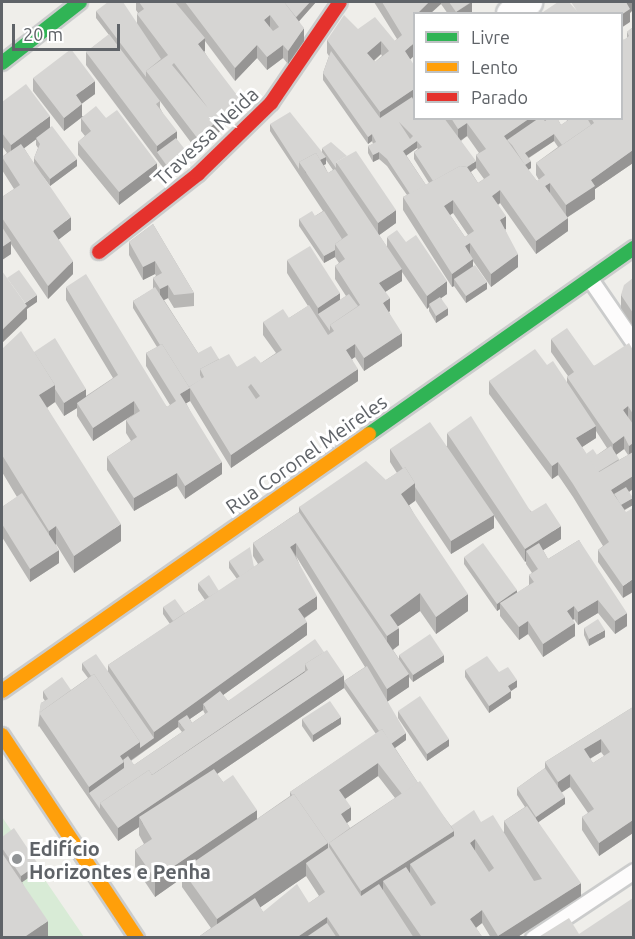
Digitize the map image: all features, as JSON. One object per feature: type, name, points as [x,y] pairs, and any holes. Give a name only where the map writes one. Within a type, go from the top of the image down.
[{"type":"street","points":[[2,63],[80,2]]},
{"type":"street","name":"Travessa Neida","points":[[99,252],[198,174],[271,103],[303,63],[340,2]]},
{"type":"street","points":[[514,12],[528,2]]},
{"type":"street","name":"Rua Coronel Meireles","points":[[2,691],[633,248]]},
{"type":"street","points":[[2,735],[137,938]]},
{"type":"lane","points":[[590,279],[633,343]]},
{"type":"lane","points":[[533,938],[633,871]]},
{"type":"green space","points":[[2,817],[84,937],[47,937],[2,870]]},
{"type":"building","points":[[108,2],[123,2],[161,59],[146,71],[146,77],[96,11]]},
{"type":"building","points":[[139,2],[175,2],[205,38],[198,44],[240,99],[198,139],[146,71],[168,55],[137,14],[144,9]],"holes":[[[174,63],[208,108],[172,65]]]},
{"type":"building","points":[[185,2],[284,2],[304,28],[288,51],[283,45],[267,57],[257,45],[235,68]],"holes":[[[270,15],[279,27],[273,31],[264,20]]]},
{"type":"building","points":[[284,2],[310,2],[296,17]]},
{"type":"building","points":[[382,2],[429,2],[419,12],[413,12],[413,44],[405,51],[413,63],[413,90],[380,112],[327,40],[344,15],[358,29],[375,17],[395,41],[402,35]],"holes":[[[381,41],[389,51],[375,62],[367,53]]]},
{"type":"building","points":[[449,2],[471,2],[456,12]]},
{"type":"building","points":[[558,2],[569,2],[577,11],[571,2],[626,2],[630,9],[623,14],[543,12]]},
{"type":"building","points":[[633,27],[633,150],[591,180],[595,186],[566,205],[550,183],[545,186],[568,218],[536,241],[500,190],[492,196],[506,216],[500,220],[518,254],[491,274],[470,243],[465,246],[473,259],[452,274],[403,197],[460,166],[467,167],[478,183],[490,175],[476,155],[486,149],[467,123],[458,129],[452,120],[527,120],[504,136],[537,181],[545,175],[536,163],[594,123],[592,120],[623,120],[623,39],[629,36],[627,32]],"holes":[[[453,200],[474,231],[465,237],[444,206]]]},
{"type":"building","points":[[109,34],[160,101],[156,104],[177,131],[157,146],[86,52]]},
{"type":"building","points":[[71,49],[95,81],[76,95],[82,104],[64,118],[33,78]]},
{"type":"building","points":[[331,51],[380,118],[412,97],[413,120],[445,120],[476,161],[467,167],[460,166],[433,181],[414,152],[422,147],[417,141],[403,151],[426,185],[410,194],[387,159],[379,152],[373,155],[368,146],[376,142],[372,134],[368,137],[323,73]],"holes":[[[399,122],[413,136],[410,139]]]},
{"type":"building","points":[[26,84],[50,116],[11,145],[2,133],[2,102]]},
{"type":"building","points":[[96,106],[106,118],[117,110],[157,163],[119,192],[78,142],[91,131],[81,118]]},
{"type":"building","points":[[290,112],[326,157],[320,160],[316,153],[299,162],[299,169],[270,124]]},
{"type":"building","points":[[536,120],[558,120],[561,125],[568,120],[588,120],[591,125],[562,145],[554,134],[525,153],[531,161],[525,165],[507,140]]},
{"type":"building","points":[[52,126],[77,159],[50,179],[34,158],[40,144],[36,138]]},
{"type":"building","points":[[176,138],[187,152],[167,166],[157,152]]},
{"type":"building","points":[[331,142],[347,156],[336,162],[336,168],[322,148]]},
{"type":"building","points":[[21,144],[71,217],[53,231],[73,261],[48,286],[2,218],[2,197],[20,185],[2,157]]},
{"type":"building","points":[[356,151],[396,210],[378,223],[336,162]]},
{"type":"building","points":[[316,153],[328,173],[335,169],[402,269],[379,283],[390,298],[383,303],[402,333],[364,358],[355,344],[346,350],[358,369],[231,455],[190,388],[180,394],[222,462],[185,486],[177,473],[134,498],[107,457],[137,437],[126,420],[140,411],[134,401],[93,428],[77,403],[118,375],[66,287],[86,274],[167,407],[176,401],[146,353],[162,344],[189,387],[204,377],[200,369],[229,354],[237,367],[255,356],[261,363],[282,350],[263,322],[283,309],[289,318],[309,305],[328,335],[334,331],[330,325],[360,305],[335,266],[345,259],[335,244],[348,235],[299,162]],"holes":[[[251,384],[260,396],[256,399],[248,387]]]},
{"type":"building","points":[[312,211],[315,216],[324,211],[342,239],[335,244],[335,250],[324,256],[299,219]]},
{"type":"building","points":[[153,224],[194,293],[174,295],[168,285],[160,289],[153,278],[162,273],[155,261],[143,267],[129,242]]},
{"type":"building","points":[[2,227],[11,241],[2,247]]},
{"type":"building","points":[[397,230],[406,242],[416,235],[447,281],[427,296],[387,237]]},
{"type":"building","points":[[310,246],[340,293],[318,308],[287,260]]},
{"type":"building","points":[[475,265],[487,282],[466,296],[454,279]]},
{"type":"building","points":[[19,270],[37,295],[25,303],[7,278]]},
{"type":"building","points":[[2,271],[27,306],[2,330]]},
{"type":"building","points":[[633,278],[633,313],[621,295],[624,285]]},
{"type":"building","points":[[155,287],[198,353],[211,346],[219,359],[200,369],[202,379],[189,387],[133,301]]},
{"type":"building","points":[[349,294],[358,306],[330,325],[330,331],[318,314]]},
{"type":"building","points":[[440,297],[448,308],[436,316],[429,304]]},
{"type":"building","points":[[567,328],[594,366],[629,343],[633,350],[633,414],[628,406],[623,410],[633,424],[633,443],[629,446],[624,436],[613,444],[567,377],[574,372],[551,339]]},
{"type":"building","points":[[21,331],[55,385],[39,395],[121,524],[74,556],[56,526],[49,531],[2,455],[2,349]]},
{"type":"building","points":[[55,338],[86,389],[64,403],[34,352]]},
{"type":"building","points":[[535,349],[547,365],[553,361],[596,426],[576,438],[599,472],[633,452],[633,476],[611,490],[626,512],[633,508],[633,579],[623,586],[598,550],[609,542],[573,484],[558,462],[552,466],[489,381]]},
{"type":"building","points":[[471,416],[531,512],[546,503],[561,526],[525,549],[447,433]]},
{"type":"building","points":[[430,422],[494,515],[451,541],[415,487],[405,467],[403,469],[390,449]]},
{"type":"building","points":[[611,446],[619,459],[598,472],[586,454],[593,449],[597,455]]},
{"type":"building","points":[[366,461],[386,480],[405,467],[415,483],[401,494],[468,594],[436,617],[420,593],[390,615],[399,628],[387,636],[299,507]]},
{"type":"building","points":[[626,487],[633,498],[621,505],[614,494]]},
{"type":"building","points":[[22,493],[59,550],[30,569],[2,524],[2,507]]},
{"type":"building","points":[[299,512],[409,674],[387,689],[296,543],[290,547],[317,596],[298,609],[307,622],[154,732],[108,665],[264,560],[253,543]]},
{"type":"building","points":[[579,540],[627,613],[615,621],[598,600],[578,612],[574,606],[567,611],[575,623],[543,644],[528,621],[519,627],[500,603],[534,582],[529,575],[538,569],[526,551],[539,543],[548,559]]},
{"type":"building","points":[[483,543],[517,590],[497,604],[464,557]]},
{"type":"building","points":[[250,547],[254,567],[240,577],[229,561]]},
{"type":"building","points":[[209,575],[219,591],[209,597],[198,583]]},
{"type":"building","points":[[175,599],[185,613],[173,621],[163,607]]},
{"type":"building","points":[[598,619],[605,630],[589,639],[584,628]]},
{"type":"building","points":[[430,634],[444,655],[413,675],[399,655]]},
{"type":"building","points":[[315,639],[324,652],[305,664],[305,671],[152,775],[149,770],[100,803],[100,809],[89,793],[124,768],[123,760],[128,756],[134,765],[185,730],[178,721],[187,715],[192,723],[208,712],[203,704],[220,691],[228,701]]},
{"type":"building","points":[[327,650],[344,675],[118,828],[100,803],[149,770],[152,775],[308,670],[305,664]]},
{"type":"building","points":[[96,654],[154,738],[140,748],[140,742],[94,674],[91,676],[82,663]]},
{"type":"building","points":[[487,656],[499,672],[508,667],[517,680],[508,686],[511,691],[489,706],[465,670]]},
{"type":"building","points":[[367,666],[406,733],[391,744],[382,729],[379,731],[344,681]]},
{"type":"building","points":[[94,674],[140,742],[120,756],[124,762],[89,787],[39,713]]},
{"type":"building","points":[[62,677],[71,690],[39,713],[41,703],[48,699],[43,691]]},
{"type":"building","points":[[420,696],[449,739],[427,754],[398,711]]},
{"type":"building","points":[[330,701],[341,717],[313,735],[302,719]]},
{"type":"building","points":[[633,707],[633,820],[599,843],[582,817],[594,809],[570,774],[558,782],[545,762]],"holes":[[[601,739],[610,752],[593,763],[584,749]]]},
{"type":"building","points":[[382,729],[418,783],[402,794],[378,763],[339,790],[351,807],[341,814],[350,828],[329,843],[329,847],[361,896],[379,884],[414,938],[341,938],[327,917],[296,938],[197,938],[255,898],[263,912],[297,884],[309,903],[325,892],[306,863],[328,848],[328,843],[294,794],[290,792]]},
{"type":"building","points":[[545,768],[565,797],[536,817],[517,788]]},
{"type":"building","points":[[214,769],[223,782],[233,775],[257,810],[155,879],[135,850],[152,839],[139,817]]},
{"type":"building","points":[[420,781],[454,831],[361,891],[329,843]]},
{"type":"building","points":[[294,794],[328,843],[217,919],[182,870]]},
{"type":"building","points":[[527,806],[581,883],[498,936],[482,910],[470,919],[483,938],[419,938],[421,936],[383,881],[406,867],[431,906],[436,903],[410,864],[454,836],[451,826],[474,810],[481,822],[493,815],[534,881],[542,879],[504,821]],"holes":[[[475,839],[494,868],[489,872],[470,843]]]},
{"type":"building","name":"Edifício Horizontes e Penha","points":[[14,828],[38,864],[21,876],[2,848],[2,837]]},
{"type":"building","points":[[2,853],[48,921],[23,938],[2,938]]},
{"type":"building","points":[[633,898],[633,938],[537,938],[569,918],[579,934]]},
{"type":"building","points":[[327,923],[337,938],[305,938]]},
{"type":"traffic: fast","points":[[2,63],[80,2]]},
{"type":"traffic: fast","points":[[369,434],[634,248]]},
{"type":"traffic: slow","points":[[2,691],[369,434]]},
{"type":"traffic: slow","points":[[2,735],[137,938]]},
{"type":"traffic: jam","points":[[99,252],[198,174],[271,103],[340,2]]},
{"type":"place","name":"Edifício Horizontes e Penha","points":[[17,859]]}]
